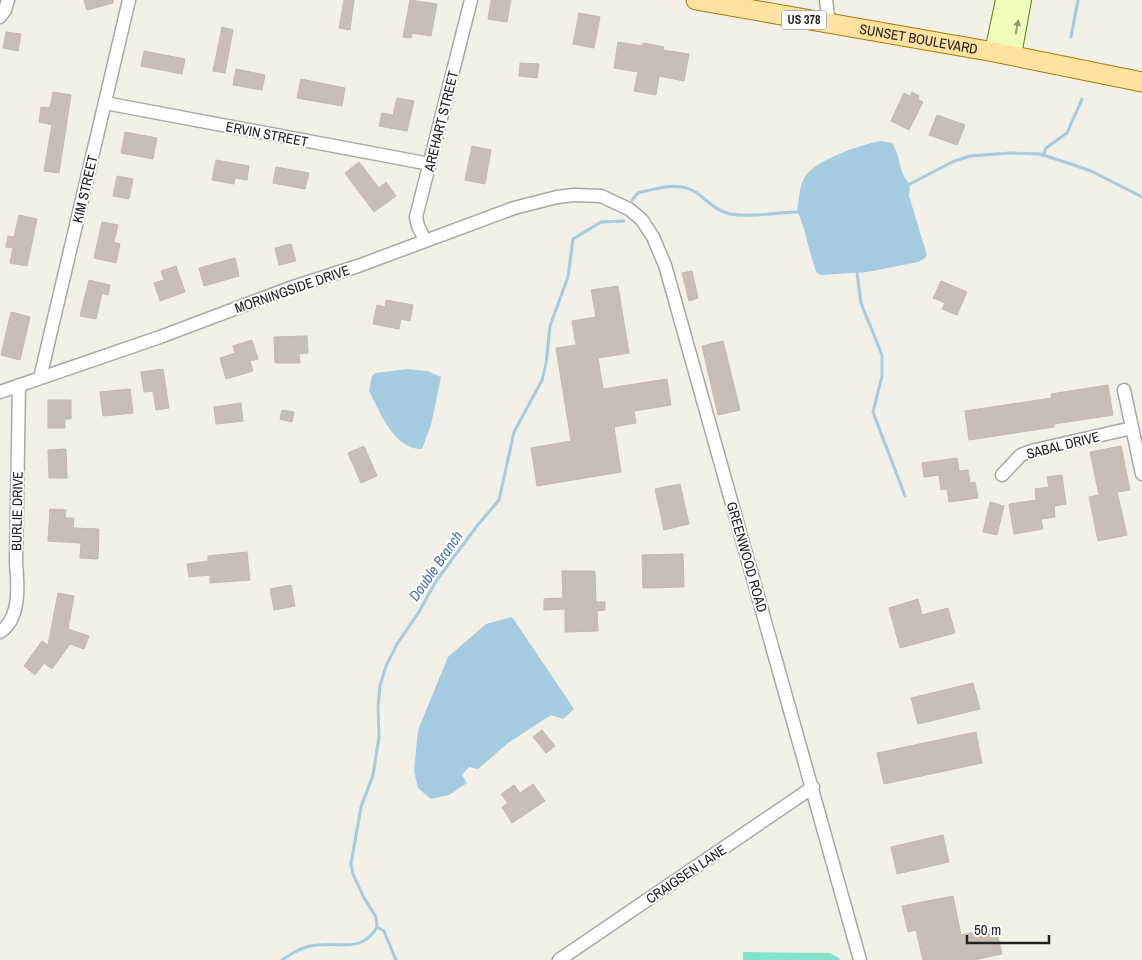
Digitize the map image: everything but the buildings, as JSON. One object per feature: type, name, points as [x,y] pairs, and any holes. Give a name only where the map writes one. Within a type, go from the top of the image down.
[{"type":"main road","name":"SUNSET BOULEVARD","points":[[696,0],[1003,53],[1142,82]]},
{"type":"street","points":[[0,17],[5,10],[8,0]]},
{"type":"street","name":"KIM STREET","points":[[40,378],[129,0]]},
{"type":"street","name":"AREHART STREET","points":[[425,240],[418,226],[416,216],[471,0]]},
{"type":"street","points":[[826,0],[829,24]]},
{"type":"street","points":[[1003,53],[1005,0]]},
{"type":"street","points":[[1003,53],[1022,0]]},
{"type":"street","name":"ERVIN STREET","points":[[105,103],[430,164]]},
{"type":"street","name":"MORNINGSIDE DRIVE","points":[[0,392],[160,337],[290,288],[358,266],[514,208],[557,197],[585,195]]},
{"type":"street","name":"GREENWOOD ROAD","points":[[585,195],[601,196],[629,209],[642,220],[653,237],[665,265],[860,960]]},
{"type":"street","name":"BURLIE DRIVE","points":[[0,632],[12,620],[18,583],[16,563],[19,385]]},
{"type":"street","points":[[1124,390],[1142,474]]},
{"type":"street","name":"SABAL DRIVE","points":[[1002,475],[1021,455],[1031,451],[1132,428]]},
{"type":"street","name":"CRAIGSEN LANE","points":[[558,960],[813,788]]},
{"type":"green space","points":[[743,952],[830,953],[840,960],[743,960]]},
{"type":"water","points":[[881,141],[892,143],[903,175],[910,184],[909,196],[927,255],[918,262],[867,272],[821,275],[817,273],[814,267],[800,216],[797,212],[802,182],[809,171],[828,159],[851,149]]},
{"type":"water","points":[[408,369],[427,371],[441,377],[431,425],[422,449],[412,448],[396,437],[383,419],[369,391],[372,376],[375,373]]},
{"type":"water","points":[[512,617],[574,709],[563,719],[551,715],[508,743],[478,769],[469,767],[462,775],[467,783],[449,795],[431,799],[418,788],[414,771],[418,730],[448,657],[486,624]]},
{"type":"waterway","name":"Double Branch","points":[[1071,37],[1078,0]]},
{"type":"waterway","name":"Double Branch","points":[[1043,156],[1046,148],[1067,133],[1082,99]]},
{"type":"waterway","name":"Double Branch","points":[[910,184],[952,162],[970,156],[1010,153],[1040,154],[1091,171],[1142,197]]},
{"type":"waterway","name":"Double Branch","points":[[632,200],[638,193],[679,187],[694,191],[725,213],[755,215],[797,212]]},
{"type":"waterway","name":"Double Branch","points":[[396,960],[384,931],[377,927],[376,917],[363,896],[353,874],[351,864],[361,807],[373,775],[379,737],[378,707],[380,686],[386,666],[397,644],[419,612],[436,581],[499,500],[514,432],[542,380],[546,364],[550,326],[568,277],[573,239],[601,222],[624,221]]},
{"type":"waterway","points":[[857,273],[861,303],[882,355],[882,376],[873,412],[905,496]]},
{"type":"waterway","points":[[282,960],[303,948],[327,944],[351,945],[358,943],[371,935],[377,927]]}]
